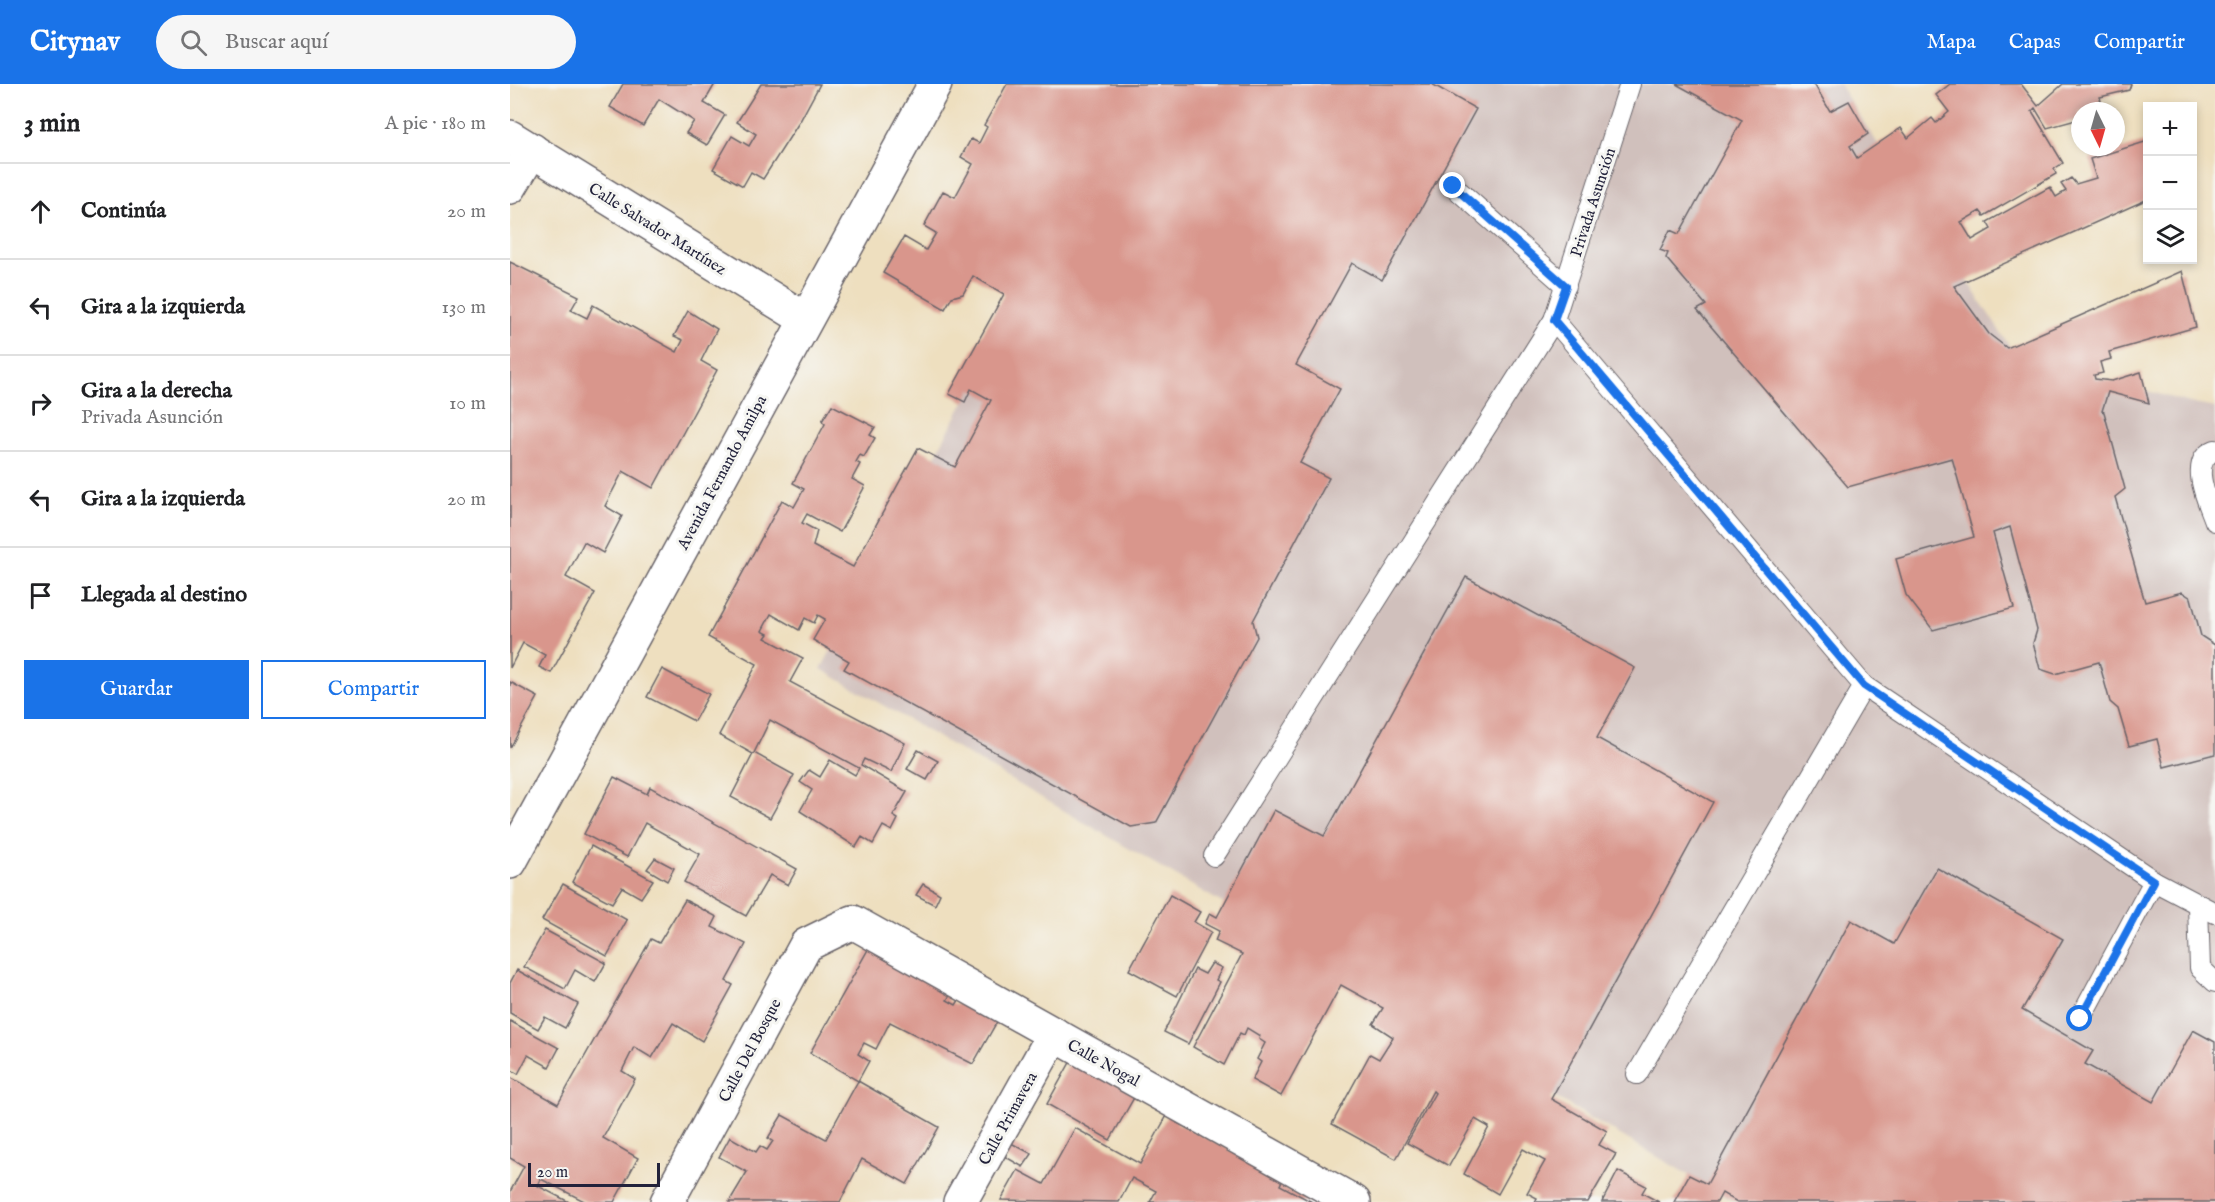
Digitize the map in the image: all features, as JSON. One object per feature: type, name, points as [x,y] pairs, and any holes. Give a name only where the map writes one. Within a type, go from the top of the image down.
[{"type":"street","name":"Avenida Fernando Amilpa","points":[[510,862],[935,84]]},
{"type":"street","name":"Calle Salvador Martínez","points":[[521,144],[805,319]]},
{"type":"street","points":[[510,187],[521,144]]},
{"type":"street","name":"Calle Nogal","points":[[853,922],[1354,1202]]},
{"type":"street","name":"Calle Del Bosque","points":[[667,1202],[806,945],[853,922]]},
{"type":"street","name":"Calle Primavera","points":[[960,1202],[1054,1034]]},
{"type":"lane","name":"Privada Asunción","points":[[1214,856],[1554,320],[1630,84]]},
{"type":"lane","points":[[1453,186],[1566,286]]},
{"type":"lane","points":[[1554,320],[1864,686],[2154,881],[2207,909],[2200,968],[2215,982]]},
{"type":"lane","points":[[2215,450],[2208,453],[2201,465],[2200,476],[2215,521]]},
{"type":"lane","points":[[1637,1074],[1864,686]]},
{"type":"lane","points":[[2080,1019],[2154,881]]},
{"type":"shaded area","points":[[1134,84],[1839,84],[2014,353],[2215,408],[2215,1202],[1735,1202],[821,669]]},
{"type":"building","points":[[623,84],[715,84],[704,103],[725,115],[707,145],[686,133],[694,121],[659,99],[643,126],[610,107]]},
{"type":"building","points":[[761,84],[820,84],[800,121],[763,179],[751,172],[743,186],[713,169],[732,136],[749,146],[756,134],[737,122]]},
{"type":"building","points":[[1007,84],[1432,84],[1476,109],[1382,280],[1352,263],[1296,365],[1340,389],[1300,463],[1329,478],[1253,621],[1257,637],[1156,823],[1131,827],[844,669],[849,661],[813,640],[825,619],[818,615],[814,623],[805,618],[799,630],[771,614],[762,631],[768,634],[765,638],[803,658],[790,682],[905,743],[891,772],[864,759],[861,765],[907,792],[893,816],[898,819],[892,831],[883,826],[873,844],[862,837],[856,847],[800,811],[812,790],[800,782],[809,770],[820,777],[830,760],[855,775],[859,768],[770,720],[754,753],[794,775],[770,818],[731,797],[753,754],[719,735],[757,664],[708,637],[782,500],[794,507],[804,489],[793,483],[825,424],[822,421],[832,405],[875,427],[870,435],[875,438],[864,457],[860,455],[856,462],[860,464],[852,479],[865,486],[840,532],[807,514],[802,523],[817,531],[813,546],[853,567],[918,448],[955,467],[991,400],[971,389],[965,402],[949,394],[1004,294],[973,276],[963,294],[952,297],[945,309],[883,273],[904,237],[926,250],[936,233],[924,226],[943,191],[955,197],[973,164],[961,157],[971,139],[979,143],[987,127],[984,125]]},
{"type":"building","points":[[1676,84],[1814,84],[1830,111],[1849,101],[1868,134],[1850,146],[1857,158],[1901,128],[1908,138],[1932,118],[1936,123],[1949,112],[1936,95],[1950,84],[2021,84],[2038,106],[2063,84],[2131,84],[2129,90],[2100,97],[2101,102],[2071,102],[2071,121],[2047,128],[2035,108],[2032,111],[2063,163],[2054,169],[2056,174],[1984,216],[1980,211],[1961,222],[1972,240],[1991,229],[1987,222],[2050,187],[2056,197],[2066,191],[2061,184],[2071,178],[2076,184],[2096,178],[2090,159],[2100,156],[2125,156],[2125,148],[2143,143],[2143,201],[1954,286],[1989,334],[2007,348],[2182,271],[2196,327],[2109,352],[2111,359],[2100,362],[2103,373],[2094,375],[2095,379],[2112,381],[2141,372],[2149,403],[2108,392],[2102,411],[2125,489],[2115,497],[2145,602],[2182,592],[2191,598],[2201,636],[2215,645],[2215,754],[2164,767],[2157,739],[2129,746],[2118,709],[2110,702],[2099,662],[2055,674],[2040,669],[2033,643],[2037,630],[2010,527],[1993,533],[2014,608],[1933,630],[1906,595],[1896,559],[1974,537],[1952,458],[1848,487],[1697,310],[1706,305],[1666,258],[1668,253],[1660,250],[1670,230],[1679,234],[1742,120]]},
{"type":"building","points":[[510,262],[579,296],[571,310],[587,318],[593,305],[677,352],[683,340],[674,336],[688,311],[717,329],[701,361],[717,370],[653,488],[623,471],[605,506],[622,516],[603,553],[584,542],[566,577],[595,593],[551,673],[539,667],[545,655],[523,643],[510,668]]},
{"type":"building","points":[[1466,577],[1635,668],[1597,738],[1713,802],[1551,1099],[1607,1131],[1599,1145],[1616,1154],[1588,1202],[1535,1202],[1537,1198],[1527,1193],[1545,1161],[1523,1149],[1498,1194],[1464,1174],[1489,1127],[1475,1119],[1449,1166],[1407,1143],[1435,1093],[1433,1091],[1396,1159],[1332,1124],[1370,1054],[1379,1059],[1393,1037],[1373,1024],[1383,1008],[1341,985],[1281,1096],[1252,1080],[1261,1062],[1257,1059],[1265,1043],[1259,1039],[1260,1036],[1247,1028],[1244,1035],[1240,1033],[1224,1065],[1193,1047],[1242,954],[1215,941],[1219,931],[1205,924],[1210,913],[1217,917],[1274,810],[1324,836]]},
{"type":"building","points":[[662,669],[709,694],[694,721],[647,697]]},
{"type":"building","points":[[510,682],[538,697],[510,748]]},
{"type":"building","points":[[918,750],[938,761],[927,780],[907,769]]},
{"type":"building","points":[[614,777],[647,794],[650,787],[797,869],[788,885],[770,875],[746,916],[684,882],[700,854],[645,823],[627,857],[584,834]]},
{"type":"building","points":[[591,846],[653,880],[641,898],[622,887],[612,903],[572,882]]},
{"type":"building","points":[[655,858],[674,868],[667,881],[647,869]]},
{"type":"building","points":[[1937,868],[2063,939],[2022,1010],[2093,1051],[2085,1064],[2153,1102],[2193,1030],[2215,1042],[2215,1202],[1737,1202],[1722,1193],[1717,1202],[1674,1202],[1689,1175],[1707,1184],[1851,920],[1894,944]]},
{"type":"building","points":[[563,884],[627,920],[607,956],[542,920]]},
{"type":"building","points":[[923,884],[940,894],[935,905],[916,895]]},
{"type":"building","points":[[1170,895],[1200,912],[1194,922],[1211,932],[1177,996],[1129,970]]},
{"type":"building","points":[[685,900],[717,917],[712,927],[746,944],[726,981],[733,985],[702,1041],[673,1023],[652,1058],[634,1047],[622,1071],[635,1079],[603,1138],[638,1158],[614,1202],[586,1202],[541,1179],[538,1186],[569,1202],[510,1202],[510,1192],[524,1166],[510,1158],[510,1077],[558,1104],[651,939],[659,943]]},
{"type":"building","points":[[545,930],[606,963],[595,982],[575,970],[565,989],[524,967]]},
{"type":"building","points":[[870,946],[952,992],[947,1000],[956,1005],[961,997],[999,1018],[973,1064],[890,1022],[876,1049],[864,1043],[858,1054],[869,1061],[858,1081],[810,1053]]},
{"type":"building","points":[[1212,963],[1222,968],[1216,980],[1220,982],[1188,1044],[1164,1032],[1195,969],[1205,974]]},
{"type":"building","points":[[517,970],[578,1004],[565,1028],[545,1017],[538,1029],[510,1013],[510,983]]},
{"type":"building","points":[[510,1021],[559,1048],[549,1067],[528,1055],[518,1074],[510,1069]]},
{"type":"building","points":[[1072,1059],[1136,1094],[1110,1140],[1047,1104]]},
{"type":"building","points":[[858,1081],[939,1127],[907,1184],[862,1159],[840,1202],[729,1202],[747,1172],[719,1157],[730,1137],[756,1152],[760,1146],[767,1150],[773,1141],[768,1138],[782,1115],[826,1139]]},
{"type":"building","points":[[1169,1112],[1179,1118],[1177,1123],[1284,1176],[1280,1185],[1312,1202],[1150,1202],[1156,1191],[1132,1178],[1119,1202],[1001,1200],[1018,1170],[1044,1184],[1075,1128],[1140,1164]]},
{"type":"building","points":[[1011,1143],[1032,1154],[1023,1167],[1004,1156]]},
{"type":"building","points":[[1618,1171],[1646,1186],[1642,1193],[1659,1202],[1602,1202]]},
{"type":"route","points":[[1453,186],[1566,286],[1554,320],[1864,686],[2154,881],[2080,1019]]}]
